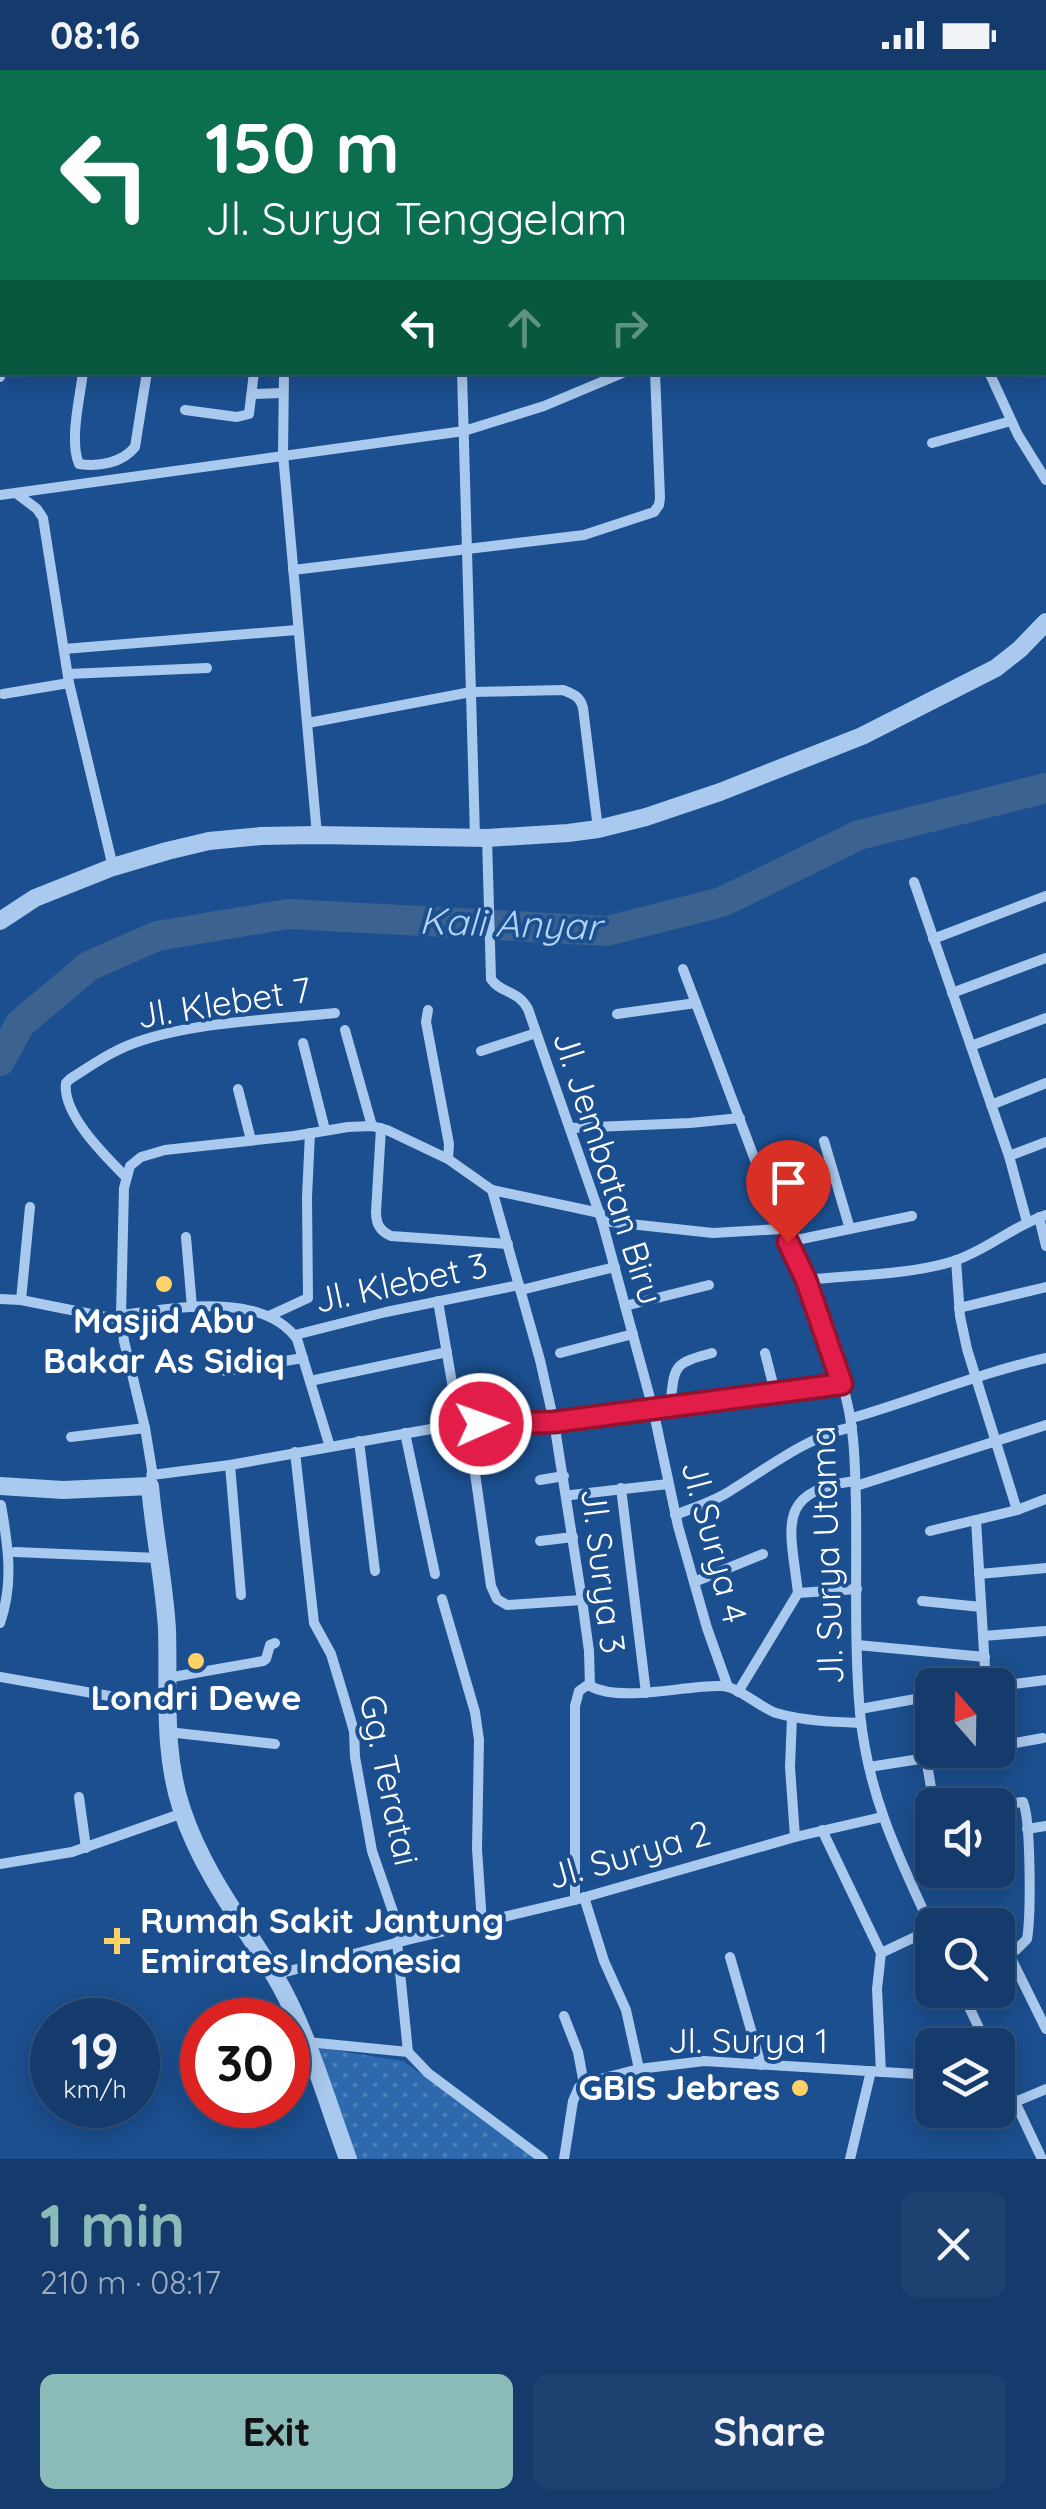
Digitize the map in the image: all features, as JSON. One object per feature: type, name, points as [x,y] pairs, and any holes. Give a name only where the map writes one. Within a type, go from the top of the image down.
[{"type":"street","points":[[82,375],[75,447],[76,460],[86,466],[113,462],[135,447],[146,375]]},
{"type":"street","points":[[185,410],[244,417],[251,411],[254,375]]},
{"type":"street","points":[[284,375],[282,454],[317,835]]},
{"type":"street","points":[[462,375],[471,692],[481,838]]},
{"type":"street","points":[[0,494],[464,432],[544,406],[618,375]]},
{"type":"street","points":[[293,570],[584,535],[654,512],[660,498],[656,375]]},
{"type":"street","points":[[989,375],[1046,480]]},
{"type":"street","points":[[252,394],[283,393]]},
{"type":"street","points":[[932,444],[1011,421]]},
{"type":"street","points":[[109,480],[113,462]]},
{"type":"street","points":[[15,493],[43,518],[69,679],[113,867]]},
{"type":"street","points":[[7,916],[35,898],[113,867],[209,842],[317,835],[481,838],[598,829],[646,817],[862,736],[996,668],[1046,622]]},
{"type":"street","points":[[64,648],[297,630]]},
{"type":"street","points":[[3,694],[69,679],[207,668]]},
{"type":"street","points":[[308,723],[471,692],[562,690],[578,697],[583,708],[598,829]]},
{"type":"street","name":"Jl. Jembatan Biru","points":[[481,838],[488,880],[494,983],[521,998],[528,1009],[601,1217],[653,1409]]},
{"type":"street","points":[[914,882],[1009,1156],[1027,1222]]},
{"type":"street","points":[[933,939],[1046,896]]},
{"type":"street","points":[[952,993],[1046,958]]},
{"type":"street","points":[[683,969],[781,1228],[806,1280],[842,1384]]},
{"type":"street","points":[[617,1014],[696,1003]]},
{"type":"street","points":[[428,1010],[426,1022],[448,1159]]},
{"type":"street","name":"Jl. Klebet 7","points":[[125,1176],[88,1134],[65,1097],[70,1079],[120,1049],[165,1035],[335,1013]]},
{"type":"street","points":[[971,1046],[1046,1018]]},
{"type":"street","points":[[345,1030],[376,1127],[376,1212],[382,1230],[391,1236],[508,1244]]},
{"type":"street","points":[[482,1051],[536,1033]]},
{"type":"street","points":[[304,1043],[325,1130]]},
{"type":"street","points":[[991,1105],[1046,1083]]},
{"type":"street","points":[[238,1089],[251,1140]]},
{"type":"street","points":[[570,1128],[740,1118]]},
{"type":"street","points":[[285,1998],[200,1851],[173,1777],[166,1623],[151,1480],[145,1428],[121,1317],[125,1176],[130,1166],[150,1152],[376,1127],[448,1159],[492,1190],[601,1217],[713,1233],[781,1228]]},
{"type":"street","points":[[269,1316],[308,1298],[306,1197],[310,1134]]},
{"type":"street","points":[[824,1141],[850,1229]]},
{"type":"street","points":[[1009,1156],[1046,1142]]},
{"type":"street","name":"Jl. Surya 3","points":[[492,1190],[554,1422],[589,1651],[589,1684],[601,1690],[646,1693],[733,1689]]},
{"type":"street","points":[[22,1300],[30,1207]]},
{"type":"street","points":[[788,1242],[912,1216]]},
{"type":"street","points":[[806,1280],[938,1266],[1042,1216],[1046,1246]]},
{"type":"street","points":[[186,1238],[192,1307]]},
{"type":"street","points":[[956,1260],[959,1308],[1016,1510]]},
{"type":"street","name":"Jl. Klebet 3","points":[[295,1335],[438,1301],[615,1267]]},
{"type":"street","points":[[625,1306],[709,1285]]},
{"type":"street","points":[[959,1308],[1046,1287]]},
{"type":"street","points":[[0,1299],[121,1317],[192,1307],[234,1308],[269,1316],[295,1335],[330,1447]]},
{"type":"street","points":[[438,1301],[495,1596],[507,1604],[582,1600]]},
{"type":"street","points":[[560,1353],[632,1334]]},
{"type":"street","points":[[310,1381],[447,1352]]},
{"type":"street","points":[[765,1353],[775,1392]]},
{"type":"street","points":[[670,1406],[676,1369],[685,1360],[712,1354]]},
{"type":"street","points":[[224,1372],[303,1358]]},
{"type":"street","points":[[675,1515],[732,1490],[828,1433],[976,1378],[1046,1358]]},
{"type":"street","name":"Jl. Surya Utama","points":[[151,1480],[464,1424],[554,1422],[842,1384],[852,1423],[856,1483],[861,1724],[882,1817],[923,1908]]},
{"type":"street","name":"Jl. Surya 4","points":[[653,1409],[675,1515],[694,1582],[714,1652],[733,1689]]},
{"type":"street","points":[[861,1724],[792,1717],[766,1709],[733,1689],[798,1593],[792,1544],[794,1509],[803,1498],[822,1488],[856,1483],[1046,1425]]},
{"type":"street","points":[[71,1438],[145,1428]]},
{"type":"street","points":[[405,1433],[436,1574]]},
{"type":"street","points":[[359,1442],[375,1572]]},
{"type":"street","name":"Gg. Teratai","points":[[295,1452],[313,1616],[337,1672],[348,1711],[372,1851],[400,1941],[408,2052]]},
{"type":"street","points":[[230,1465],[241,1596]]},
{"type":"street","points":[[540,1480],[564,1476]]},
{"type":"street","points":[[0,1486],[63,1490],[151,1480]]},
{"type":"street","points":[[570,1495],[668,1484]]},
{"type":"street","points":[[621,1488],[646,1693]]},
{"type":"street","points":[[930,1531],[1046,1500]]},
{"type":"street","points":[[0,1623],[5,1610],[10,1556],[1,1505]]},
{"type":"street","points":[[976,1520],[985,1668]]},
{"type":"street","points":[[540,1541],[573,1537]]},
{"type":"street","points":[[15,1552],[158,1558]]},
{"type":"street","points":[[694,1582],[762,1554]]},
{"type":"street","points":[[980,1574],[1046,1568]]},
{"type":"street","points":[[798,1593],[856,1589]]},
{"type":"street","points":[[442,1599],[479,1740],[477,1849],[482,1923]]},
{"type":"street","points":[[922,1601],[981,1608]]},
{"type":"street","points":[[983,1636],[1046,1631]]},
{"type":"street","points":[[167,1678],[263,1661],[275,1643]]},
{"type":"street","points":[[858,1645],[985,1656]]},
{"type":"street","points":[[0,1678],[167,1706]]},
{"type":"street","points":[[1015,1684],[1046,1680]]},
{"type":"street","points":[[589,1684],[580,1690],[575,1706],[579,1898],[626,2010],[639,2070]]},
{"type":"street","points":[[860,1709],[915,1699]]},
{"type":"street","points":[[792,1717],[790,1767],[795,1837]]},
{"type":"street","points":[[168,1732],[275,1744]]},
{"type":"street","points":[[1015,1743],[1043,1738]]},
{"type":"street","points":[[869,1767],[915,1760]]},
{"type":"street","points":[[79,1798],[86,1848]]},
{"type":"street","points":[[1015,1803],[1024,1802],[1026,1806],[1028,1933],[1024,1944],[1015,1950]]},
{"type":"street","points":[[0,1864],[86,1848],[183,1813]]},
{"type":"street","name":"Jl. Surya 2","points":[[274,1975],[882,1817]]},
{"type":"street","points":[[1027,1828],[1046,1826]]},
{"type":"street","points":[[822,1830],[881,1953],[876,2071],[850,2159]]},
{"type":"street","points":[[881,1953],[915,1937]]},
{"type":"street","points":[[730,1957],[760,2065]]},
{"type":"street","points":[[1015,1964],[1046,2029]]},
{"type":"street","points":[[564,2016],[578,2052],[584,2084],[576,2091],[573,2102],[564,2159]]},
{"type":"street","points":[[310,2042],[408,2052],[428,2073],[543,2159]]},
{"type":"street","points":[[310,2056],[348,2159]]},
{"type":"street","name":"Jl. Surya 1","points":[[584,2084],[639,2070],[704,2061],[915,2074]]},
{"type":"street","points":[[1042,2159],[1015,2102],[1046,2089]]},
{"type":"shaded area","points":[[310,2046],[403,2061],[540,2159],[356,2159]]},
{"type":"waterway","name":"Kali Anyar","points":[[0,1061],[20,1024],[89,966],[157,936],[288,914],[607,931],[722,902],[859,835],[1046,788]]},
{"type":"place","name":"Masjid Abu Bakar As Sidiq","points":[[164,1284]]},
{"type":"place","name":"Londri Dewe","points":[[196,1661]]},
{"type":"place","name":"Rumah Sakit Jantung Emirates Indonesia","points":[[117,1941]]},
{"type":"place","name":"GBIS Jebres","points":[[800,2088]]},
{"type":"route","points":[[481,1424],[554,1422],[842,1384],[806,1280],[788,1242]]}]
